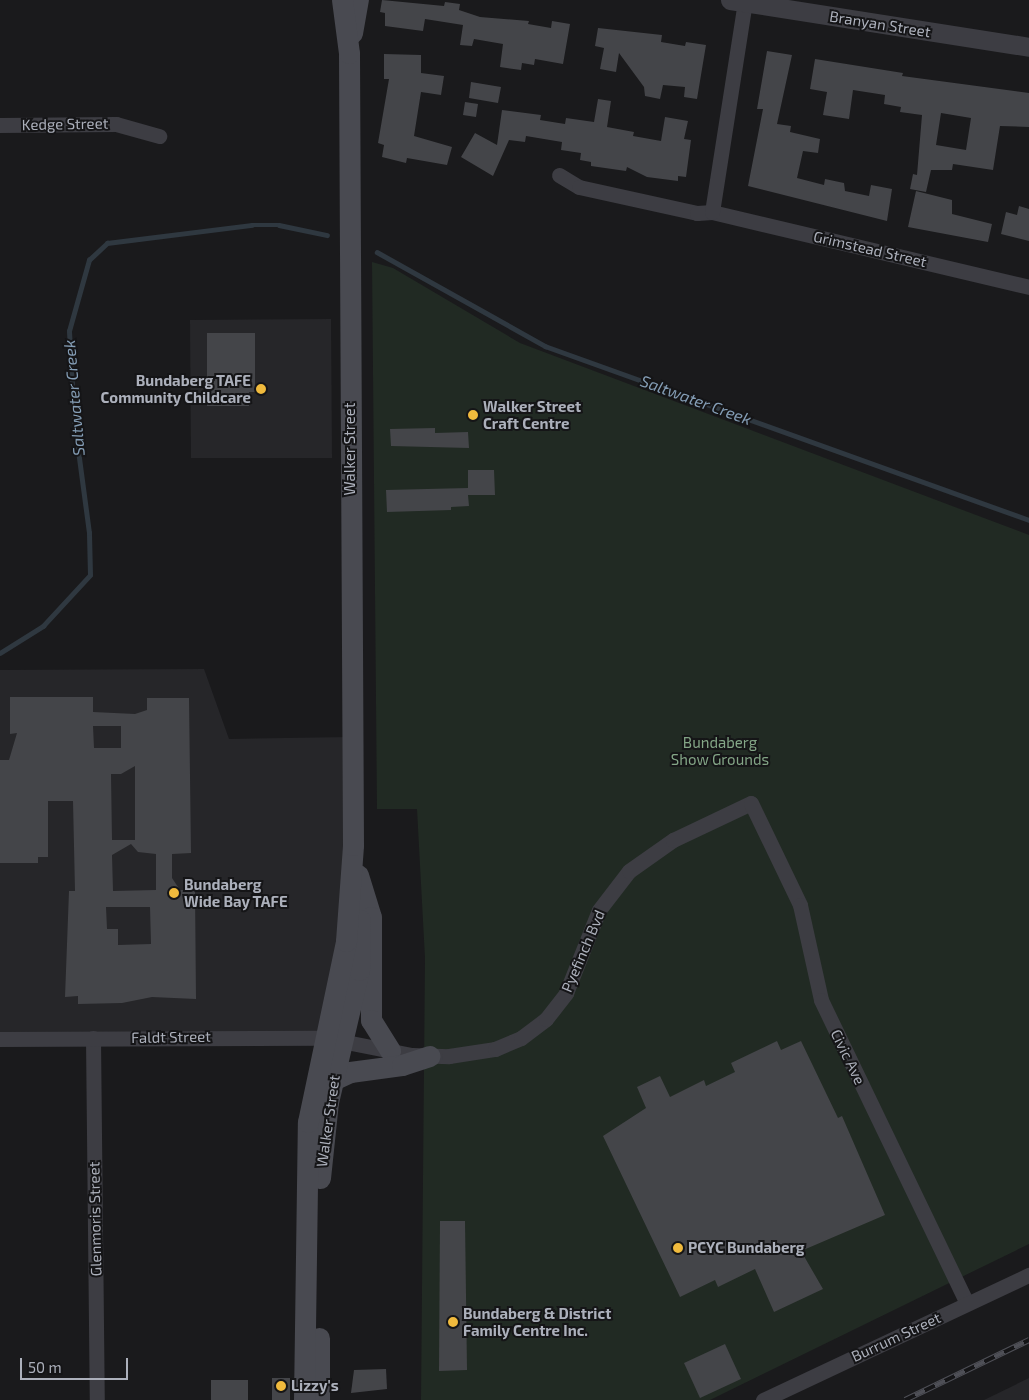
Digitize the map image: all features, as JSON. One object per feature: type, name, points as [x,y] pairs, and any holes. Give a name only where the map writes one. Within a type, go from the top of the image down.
[{"type":"main road","name":"Walker Street","points":[[307,1400],[321,1155],[333,1080],[333,1040],[346,941],[353,845],[349,53],[342,0]]},
{"type":"main road","name":"Walker Street","points":[[349,53],[358,0]]},
{"type":"main road","name":"Walker Street","points":[[307,1400],[308,1122],[333,1040],[359,970],[358,875],[353,845]]},
{"type":"main road","points":[[358,875],[371,917],[371,1020],[390,1050]]},
{"type":"main road","points":[[333,1080],[350,1072],[402,1065],[430,1056]]},
{"type":"street","name":"Branyan Street","points":[[738,1],[1029,47]]},
{"type":"street","points":[[712,212],[738,1]]},
{"type":"street","name":"Kedge Street","points":[[0,125],[116,124],[158,136]]},
{"type":"street","name":"Grimstead Street","points":[[559,175],[579,187],[697,213],[712,212],[1029,287]]},
{"type":"street","name":"Pyefinch Bvd","points":[[333,1040],[430,1056],[495,1049],[534,1029],[566,993],[599,910],[629,871],[673,840],[751,803]]},
{"type":"street","name":"Civic Ave","points":[[751,803],[800,905],[821,1000],[967,1303]]},
{"type":"street","name":"Glenmoris Street","points":[[93,1038],[97,1400]]},
{"type":"street","name":"Faldt Street","points":[[0,1039],[333,1040]]},
{"type":"street","name":"Burrum Street","points":[[763,1400],[1029,1275]]},
{"type":"shaded area","name":"Bundaberg TAFE Community Childcare","points":[[331,319],[332,458],[191,458],[190,320]]},
{"type":"shaded area","name":"Bundaberg Wide Bay TAFE","points":[[204,669],[229,739],[350,737],[351,845],[323,1036],[0,1037],[0,670]]},
{"type":"shaded area","points":[[1029,1378],[1029,1400],[984,1400]]},
{"type":"green space","name":"Bundaberg Show Grounds","points":[[372,262],[393,268],[520,343],[1029,535],[1029,1244],[710,1400],[421,1400],[425,958],[417,809],[377,809]]},
{"type":"building","points":[[382,0],[444,6],[445,2],[460,4],[459,10],[480,17],[529,21],[528,24],[551,28],[552,21],[570,24],[563,64],[535,59],[534,65],[522,63],[521,70],[500,67],[503,44],[474,39],[472,46],[460,45],[463,25],[425,19],[423,31],[385,26],[385,13],[380,12]]},
{"type":"building","points":[[598,28],[662,35],[661,42],[685,46],[686,42],[706,45],[697,99],[684,97],[685,87],[663,85],[660,99],[645,96],[644,87],[619,53],[616,72],[600,69],[604,48],[595,46]]},
{"type":"building","points":[[767,51],[792,55],[777,124],[791,126],[790,132],[820,139],[818,153],[803,151],[797,178],[824,185],[825,179],[844,183],[845,191],[869,196],[871,185],[892,189],[887,221],[748,186],[763,109],[757,109]]},
{"type":"building","points":[[384,54],[421,55],[421,73],[444,76],[441,95],[421,92],[414,136],[452,147],[447,165],[407,158],[406,163],[382,157],[384,145],[378,143],[389,79],[384,79]]},
{"type":"building","points":[[815,59],[903,73],[902,76],[1029,93],[1029,127],[1000,126],[993,170],[953,164],[952,170],[931,170],[926,192],[910,189],[913,174],[917,175],[922,115],[900,112],[901,107],[884,104],[885,95],[853,90],[849,119],[823,115],[827,92],[810,89]],"holes":[[[941,113],[971,118],[966,150],[936,145]]]},
{"type":"building","points":[[471,82],[501,87],[498,103],[469,98]]},
{"type":"building","points":[[598,99],[611,101],[607,127],[634,132],[633,136],[661,141],[665,117],[688,121],[684,139],[691,140],[686,177],[678,176],[678,181],[647,177],[627,167],[626,171],[591,166],[591,162],[580,160],[581,153],[561,150],[562,142],[526,136],[525,142],[509,140],[493,176],[461,157],[475,133],[497,145],[502,110],[541,115],[540,120],[565,124],[566,118],[594,122]]},
{"type":"building","points":[[465,102],[478,104],[476,117],[463,115]]},
{"type":"building","points":[[916,191],[952,200],[952,214],[992,224],[988,242],[908,227]]},
{"type":"building","points":[[1019,206],[1029,209],[1029,241],[1001,234],[1006,212],[1017,215]]},
{"type":"building","points":[[207,333],[255,333],[255,392],[249,392],[249,406],[207,406]]},
{"type":"building","points":[[435,428],[435,433],[468,432],[469,448],[391,446],[390,429]]},
{"type":"building","points":[[468,470],[494,470],[495,495],[468,495],[469,506],[451,507],[451,510],[387,512],[386,490],[468,488]]},
{"type":"building","points":[[10,697],[93,697],[93,712],[135,714],[147,710],[147,698],[189,698],[191,853],[172,854],[172,878],[180,890],[195,890],[196,999],[152,997],[122,1003],[78,1004],[78,996],[65,997],[69,891],[75,891],[73,801],[48,801],[48,857],[38,857],[38,863],[0,863],[0,760],[9,760],[17,733],[10,734]],"holes":[[[93,726],[121,726],[121,748],[94,748]],[[135,766],[135,840],[112,840],[111,774],[121,774]],[[131,844],[138,852],[156,854],[156,890],[113,891],[112,855]],[[106,907],[150,907],[151,944],[118,945],[118,929],[107,929]]]},
{"type":"building","points":[[777,1041],[781,1050],[801,1041],[838,1118],[842,1116],[885,1215],[801,1251],[823,1289],[774,1312],[755,1269],[718,1287],[715,1280],[680,1297],[603,1136],[646,1108],[637,1087],[660,1076],[670,1097],[704,1080],[706,1086],[735,1072],[731,1063]]},
{"type":"building","name":"Bundaberg & District Family Centre Inc.","points":[[440,1221],[465,1221],[467,1370],[439,1371]]},
{"type":"building","points":[[725,1344],[741,1379],[700,1398],[684,1363]]},
{"type":"building","points":[[386,1369],[387,1389],[351,1393],[354,1370]]},
{"type":"building","name":"Lizzy's","points":[[272,1378],[290,1378],[290,1400],[272,1400]]},
{"type":"building","points":[[211,1380],[248,1380],[248,1400],[211,1400]]},
{"type":"waterway","name":"Saltwater Creek","points":[[0,653],[43,626],[90,575],[89,533],[74,421],[69,331],[89,260],[107,243],[252,225],[279,225],[327,235]]},
{"type":"waterway","name":"Saltwater Creek","points":[[377,252],[545,346],[1029,520]]},
{"type":"railway","points":[[905,1400],[1029,1340]]},
{"type":"place","name":"Bundaberg TAFE Community Childcare","points":[[261,389]]},
{"type":"place","name":"Walker Street Craft Centre","points":[[473,415]]},
{"type":"place","name":"Bundaberg Wide Bay TAFE","points":[[174,893]]},
{"type":"place","name":"PCYC Bundaberg","points":[[678,1248]]},
{"type":"place","name":"Bundaberg & District Family Centre Inc.","points":[[453,1322]]},
{"type":"place","name":"Lizzy's","points":[[281,1386]]}]
